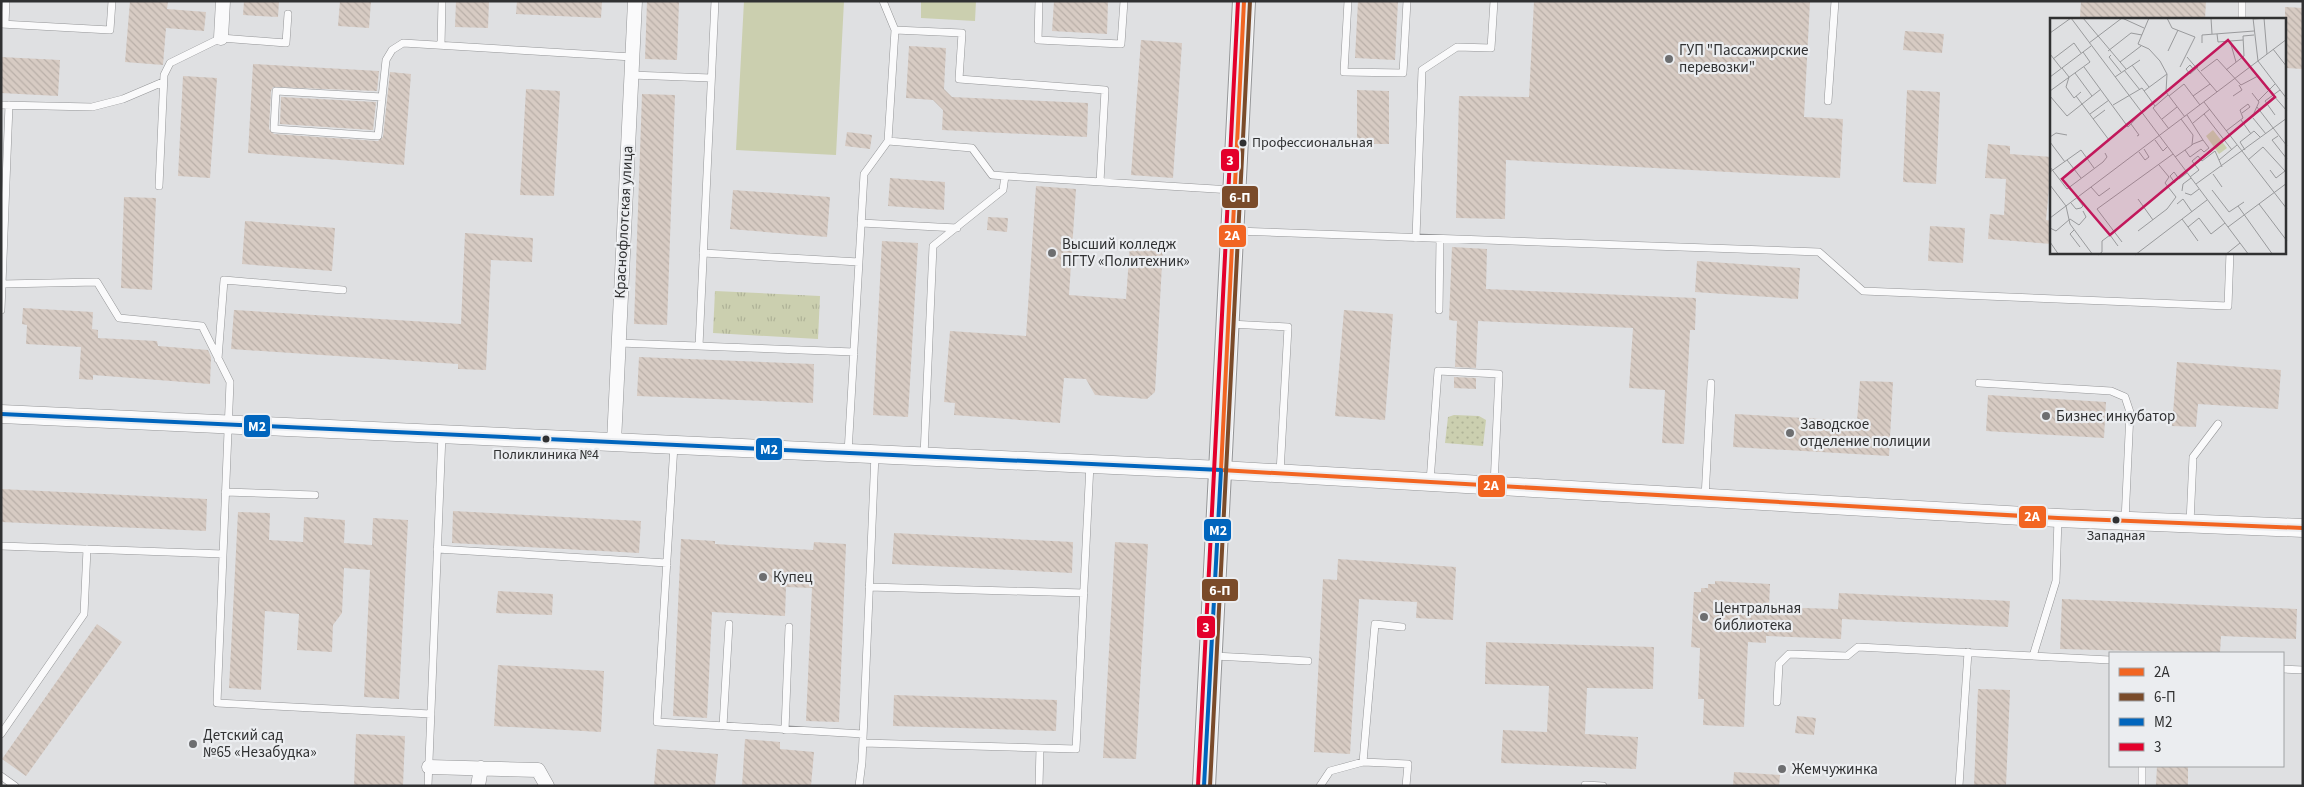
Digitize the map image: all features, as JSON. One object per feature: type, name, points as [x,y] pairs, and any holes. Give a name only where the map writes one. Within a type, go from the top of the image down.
[{"type":"main road","points":[[1204,786],[1244,1]]},
{"type":"street","points":[[221,38],[224,1]]},
{"type":"street","name":"Краснофлотская улица","points":[[614,442],[635,1]]},
{"type":"street","points":[[1,414],[1221,470],[2058,518],[2303,528]]},
{"type":"street","points":[[429,767],[538,770],[547,786]]},
{"type":"street","points":[[478,786],[481,768]]},
{"type":"lane","points":[[6,1],[3,24],[110,30],[112,1]]},
{"type":"lane","points":[[441,45],[442,1]]},
{"type":"lane","points":[[699,346],[715,1]]},
{"type":"lane","points":[[848,453],[864,174],[888,141],[895,30],[883,1]]},
{"type":"lane","points":[[1039,1],[1038,40],[1121,44],[1124,1]]},
{"type":"lane","points":[[1348,1],[1344,72],[1403,73],[1407,1]]},
{"type":"lane","points":[[1416,238],[1422,70],[1457,48],[1491,48],[1494,1]]},
{"type":"lane","points":[[1828,101],[1835,1]]},
{"type":"lane","points":[[2242,1],[2242,18]]},
{"type":"lane","points":[[159,186],[163,82],[170,63],[221,38],[286,43],[288,14]]},
{"type":"lane","points":[[895,30],[962,33],[959,79],[1105,90],[1100,182]]},
{"type":"lane","points":[[382,98],[276,91],[274,129],[378,136],[382,98],[386,60],[392,50],[403,43],[632,57]]},
{"type":"lane","points":[[631,75],[711,78]]},
{"type":"lane","points":[[1,310],[5,105],[92,107],[123,99],[163,82]]},
{"type":"lane","points":[[888,141],[972,148],[992,175],[1235,190]]},
{"type":"lane","points":[[924,456],[933,246],[1003,190],[1005,176]]},
{"type":"lane","points":[[861,223],[957,228]]},
{"type":"lane","points":[[1233,231],[1819,252],[1862,291],[2228,306],[2230,254]]},
{"type":"lane","points":[[1439,310],[1440,238]]},
{"type":"lane","points":[[703,253],[859,262]]},
{"type":"lane","points":[[218,359],[224,280],[343,290]]},
{"type":"lane","points":[[2,284],[97,282],[119,318],[202,326],[230,382],[217,702],[431,714]]},
{"type":"lane","points":[[1228,324],[1288,327],[1280,474]]},
{"type":"lane","points":[[619,343],[854,352]]},
{"type":"lane","points":[[1430,482],[1438,371],[1499,374],[1494,486]]},
{"type":"lane","points":[[1705,498],[1711,383]]},
{"type":"lane","points":[[1979,383],[2111,391],[2125,397],[2130,412],[2125,521]]},
{"type":"lane","points":[[2190,524],[2193,457],[2218,424]]},
{"type":"lane","points":[[428,786],[442,434]]},
{"type":"lane","points":[[674,445],[657,722],[863,734]]},
{"type":"lane","points":[[859,786],[863,743],[875,454]]},
{"type":"lane","points":[[863,743],[1076,749],[1090,464]]},
{"type":"lane","points":[[225,492],[315,495]]},
{"type":"lane","points":[[2033,656],[2056,581],[2058,518]]},
{"type":"lane","points":[[1,546],[223,554]]},
{"type":"lane","points":[[437,548],[667,563]]},
{"type":"lane","points":[[1,734],[84,614],[87,549]]},
{"type":"lane","points":[[869,587],[1084,593]]},
{"type":"lane","points":[[723,726],[729,624]]},
{"type":"lane","points":[[1363,762],[1375,624],[1402,627]]},
{"type":"lane","points":[[785,730],[789,627]]},
{"type":"lane","points":[[1777,702],[1779,664],[1789,654],[1847,656],[1858,647],[2109,660]]},
{"type":"lane","points":[[1959,786],[1968,652]]},
{"type":"lane","points":[[1211,656],[1308,661]]},
{"type":"lane","points":[[2284,669],[2303,670]]},
{"type":"lane","points":[[1039,786],[1040,748]]},
{"type":"lane","points":[[1320,786],[1330,772],[1363,762],[1408,764],[1406,786]]},
{"type":"lane","points":[[2142,767],[2142,786]]},
{"type":"lane","points":[[1,776],[15,786]]},
{"type":"lane","points":[[1586,785],[1603,786]]},
{"type":"green space","points":[[744,1],[844,1],[836,155],[736,150]]},
{"type":"green space","points":[[921,1],[976,1],[975,21],[921,18]]},
{"type":"green space","points":[[715,291],[820,296],[818,339],[713,333]]},
{"type":"green space","points":[[1454,415],[1479,416],[1486,420],[1483,446],[1445,443],[1448,417]]},
{"type":"building","points":[[130,1],[168,1],[167,9],[206,12],[204,31],[166,28],[163,65],[125,62]]},
{"type":"building","points":[[244,1],[279,1],[278,17],[243,15]]},
{"type":"building","points":[[340,1],[371,1],[369,28],[338,26]]},
{"type":"building","points":[[456,1],[489,1],[488,28],[455,27]]},
{"type":"building","points":[[517,1],[602,1],[601,18],[516,14]]},
{"type":"building","points":[[647,1],[679,1],[677,60],[645,59]]},
{"type":"building","points":[[1054,1],[1108,1],[1107,34],[1052,31]]},
{"type":"building","points":[[1358,1],[1398,1],[1395,60],[1355,58]]},
{"type":"building","name":"ГУП \"Пассажирские перевозки\"","points":[[1534,1],[1810,1],[1804,117],[1843,119],[1840,178],[1506,160],[1505,219],[1456,218],[1459,96],[1529,97]]},
{"type":"building","points":[[2081,1],[2206,1],[2205,18],[2080,17]]},
{"type":"building","points":[[2285,7],[2303,8],[2303,69],[2286,68]]},
{"type":"building","points":[[1905,31],[1944,34],[1942,53],[1903,50]]},
{"type":"building","points":[[1141,40],[1182,43],[1173,178],[1131,175]]},
{"type":"building","points":[[909,46],[946,48],[944,89],[952,97],[1088,103],[1087,137],[942,130],[943,110],[933,100],[906,98]]},
{"type":"building","points":[[1,57],[60,60],[58,96],[1,93]]},
{"type":"building","points":[[253,64],[379,71],[377,91],[273,87],[271,91],[269,129],[274,134],[378,141],[383,137],[390,72],[411,74],[404,165],[248,153]]},
{"type":"building","points":[[183,76],[217,78],[210,178],[178,176]]},
{"type":"building","points":[[526,89],[560,91],[554,196],[520,195]]},
{"type":"building","points":[[1357,90],[1389,91],[1389,144],[1357,144]]},
{"type":"building","points":[[1907,90],[1940,92],[1936,184],[1903,182]]},
{"type":"building","points":[[642,94],[675,95],[667,325],[634,324]]},
{"type":"building","points":[[281,97],[376,102],[373,130],[280,124]]},
{"type":"building","points":[[847,132],[872,135],[870,149],[845,146]]},
{"type":"building","points":[[1988,144],[2010,146],[2010,154],[2050,157],[2046,220],[2050,221],[2050,244],[1988,239],[1990,214],[2004,215],[2006,179],[1985,178]]},
{"type":"building","points":[[890,178],[945,182],[944,210],[888,206]]},
{"type":"building","points":[[1036,186],[1076,189],[1069,295],[1126,299],[1130,244],[1163,246],[1155,392],[1147,399],[1095,395],[1086,379],[1064,378],[1060,423],[954,415],[955,403],[944,402],[950,331],[1026,336]]},
{"type":"building","points":[[733,190],[830,197],[827,237],[730,229]]},
{"type":"building","points":[[124,197],[156,198],[152,290],[121,288]]},
{"type":"building","points":[[988,217],[1008,218],[1007,232],[987,230]]},
{"type":"building","points":[[245,221],[335,228],[332,271],[242,264]]},
{"type":"building","points":[[1930,226],[1965,228],[1963,263],[1928,261]]},
{"type":"building","points":[[465,233],[533,238],[532,262],[491,260],[486,370],[458,369],[458,364],[231,349],[234,310],[461,324]]},
{"type":"building","points":[[882,241],[918,243],[908,417],[873,415]]},
{"type":"building","points":[[1452,247],[1487,249],[1486,289],[1696,298],[1695,330],[1690,330],[1684,444],[1662,443],[1665,390],[1629,388],[1633,328],[1478,321],[1476,368],[1455,367],[1457,321],[1449,320]]},
{"type":"building","points":[[1697,261],[1800,268],[1798,299],[1695,292]]},
{"type":"building","points":[[23,308],[93,312],[92,329],[98,330],[98,338],[157,341],[158,346],[208,350],[211,357],[210,384],[93,375],[93,380],[79,379],[81,347],[26,344],[27,325],[22,324]]},
{"type":"building","points":[[1344,310],[1393,314],[1385,420],[1335,416]]},
{"type":"building","points":[[639,357],[814,364],[813,403],[637,396]]},
{"type":"building","points":[[2177,362],[2281,370],[2278,409],[2198,404],[2196,427],[2172,426]]},
{"type":"building","points":[[1454,377],[1476,378],[1476,389],[1454,388]]},
{"type":"building","points":[[1860,381],[1893,382],[1889,456],[1733,447],[1735,414],[1857,421]]},
{"type":"building","name":"Бизнес инкубатор","points":[[1988,395],[2106,402],[2104,438],[1986,431]]},
{"type":"building","points":[[1,489],[207,499],[206,531],[1,522]]},
{"type":"building","points":[[453,511],[641,521],[639,553],[452,543]]},
{"type":"building","points":[[238,512],[270,513],[269,540],[303,542],[304,517],[345,520],[344,543],[372,545],[373,518],[408,520],[399,699],[364,697],[370,570],[344,568],[342,613],[333,625],[332,652],[297,650],[299,614],[265,611],[261,690],[229,688]]},
{"type":"building","points":[[894,533],[1073,542],[1072,573],[892,564]]},
{"type":"building","points":[[681,539],[715,541],[715,544],[813,550],[814,542],[846,544],[839,722],[806,721],[812,588],[786,587],[785,616],[712,612],[707,718],[673,716]]},
{"type":"building","points":[[1115,542],[1148,544],[1136,759],[1103,758]]},
{"type":"building","points":[[1338,559],[1456,567],[1453,620],[1416,618],[1417,602],[1359,599],[1350,754],[1314,752],[1323,579],[1337,580]]},
{"type":"building","points":[[1715,581],[1770,584],[1769,607],[1838,609],[1839,593],[2010,601],[2008,627],[1842,619],[1841,639],[1766,636],[1766,643],[1748,642],[1744,727],[1703,725],[1704,699],[1698,699],[1700,648],[1691,647],[1694,592],[1701,592],[1701,588],[1708,588],[1708,584],[1715,584]]},
{"type":"building","points":[[498,591],[553,594],[552,615],[496,613]]},
{"type":"building","points":[[2062,599],[2297,609],[2296,639],[2221,636],[2220,652],[2060,649]]},
{"type":"building","points":[[97,624],[122,642],[26,776],[2,759]]},
{"type":"building","points":[[1486,642],[1654,647],[1653,689],[1587,688],[1585,734],[1638,737],[1636,769],[1501,763],[1503,730],[1547,732],[1549,686],[1485,684]]},
{"type":"building","points":[[498,665],[604,671],[601,732],[494,726]]},
{"type":"building","points":[[1978,689],[2010,690],[2006,786],[1974,786]]},
{"type":"building","points":[[894,695],[1057,700],[1056,731],[893,726]]},
{"type":"building","points":[[1797,716],[1816,718],[1814,735],[1795,733]]},
{"type":"building","points":[[356,734],[405,736],[403,786],[354,786]]},
{"type":"building","points":[[745,739],[780,742],[780,749],[814,752],[811,786],[742,786]]},
{"type":"building","points":[[657,749],[718,754],[715,786],[654,786]]},
{"type":"building","points":[[2157,767],[2188,767],[2188,786],[2156,786]]},
{"type":"building","points":[[1734,772],[1780,775],[1779,786],[1733,786]]},
{"type":"transit line","name":"3","points":[[1198,786],[1238,1]]},
{"type":"transit line","name":"2А","points":[[1221,470],[1244,1]]},
{"type":"transit line","name":"6-П","points":[[1210,786],[1250,1]]},
{"type":"transit line","name":"М2","points":[[1,414],[1221,470],[1204,786]]},
{"type":"transit line","name":"2А","points":[[1221,470],[2058,518],[2303,528]]},
{"type":"place","name":"ГУП \"Пассажирские перевозки\"","points":[[1669,59]]},
{"type":"place","name":"Профессиональная","points":[[1243,143]]},
{"type":"place","name":"Высший колледж ПГТУ «Политехник»","points":[[1052,253]]},
{"type":"place","name":"Бизнес инкубатор","points":[[2046,416]]},
{"type":"place","name":"Заводское отделение полиции","points":[[1790,433]]},
{"type":"place","name":"Поликлиника №4","points":[[546,439]]},
{"type":"place","name":"Западная","points":[[2116,520]]},
{"type":"place","name":"Купец","points":[[763,577]]},
{"type":"place","name":"Центральная библиотека","points":[[1704,617]]},
{"type":"place","name":"Детский сад №65 «Незабудка»","points":[[193,744]]},
{"type":"place","name":"Жемчужинка","points":[[1782,769]]}]
